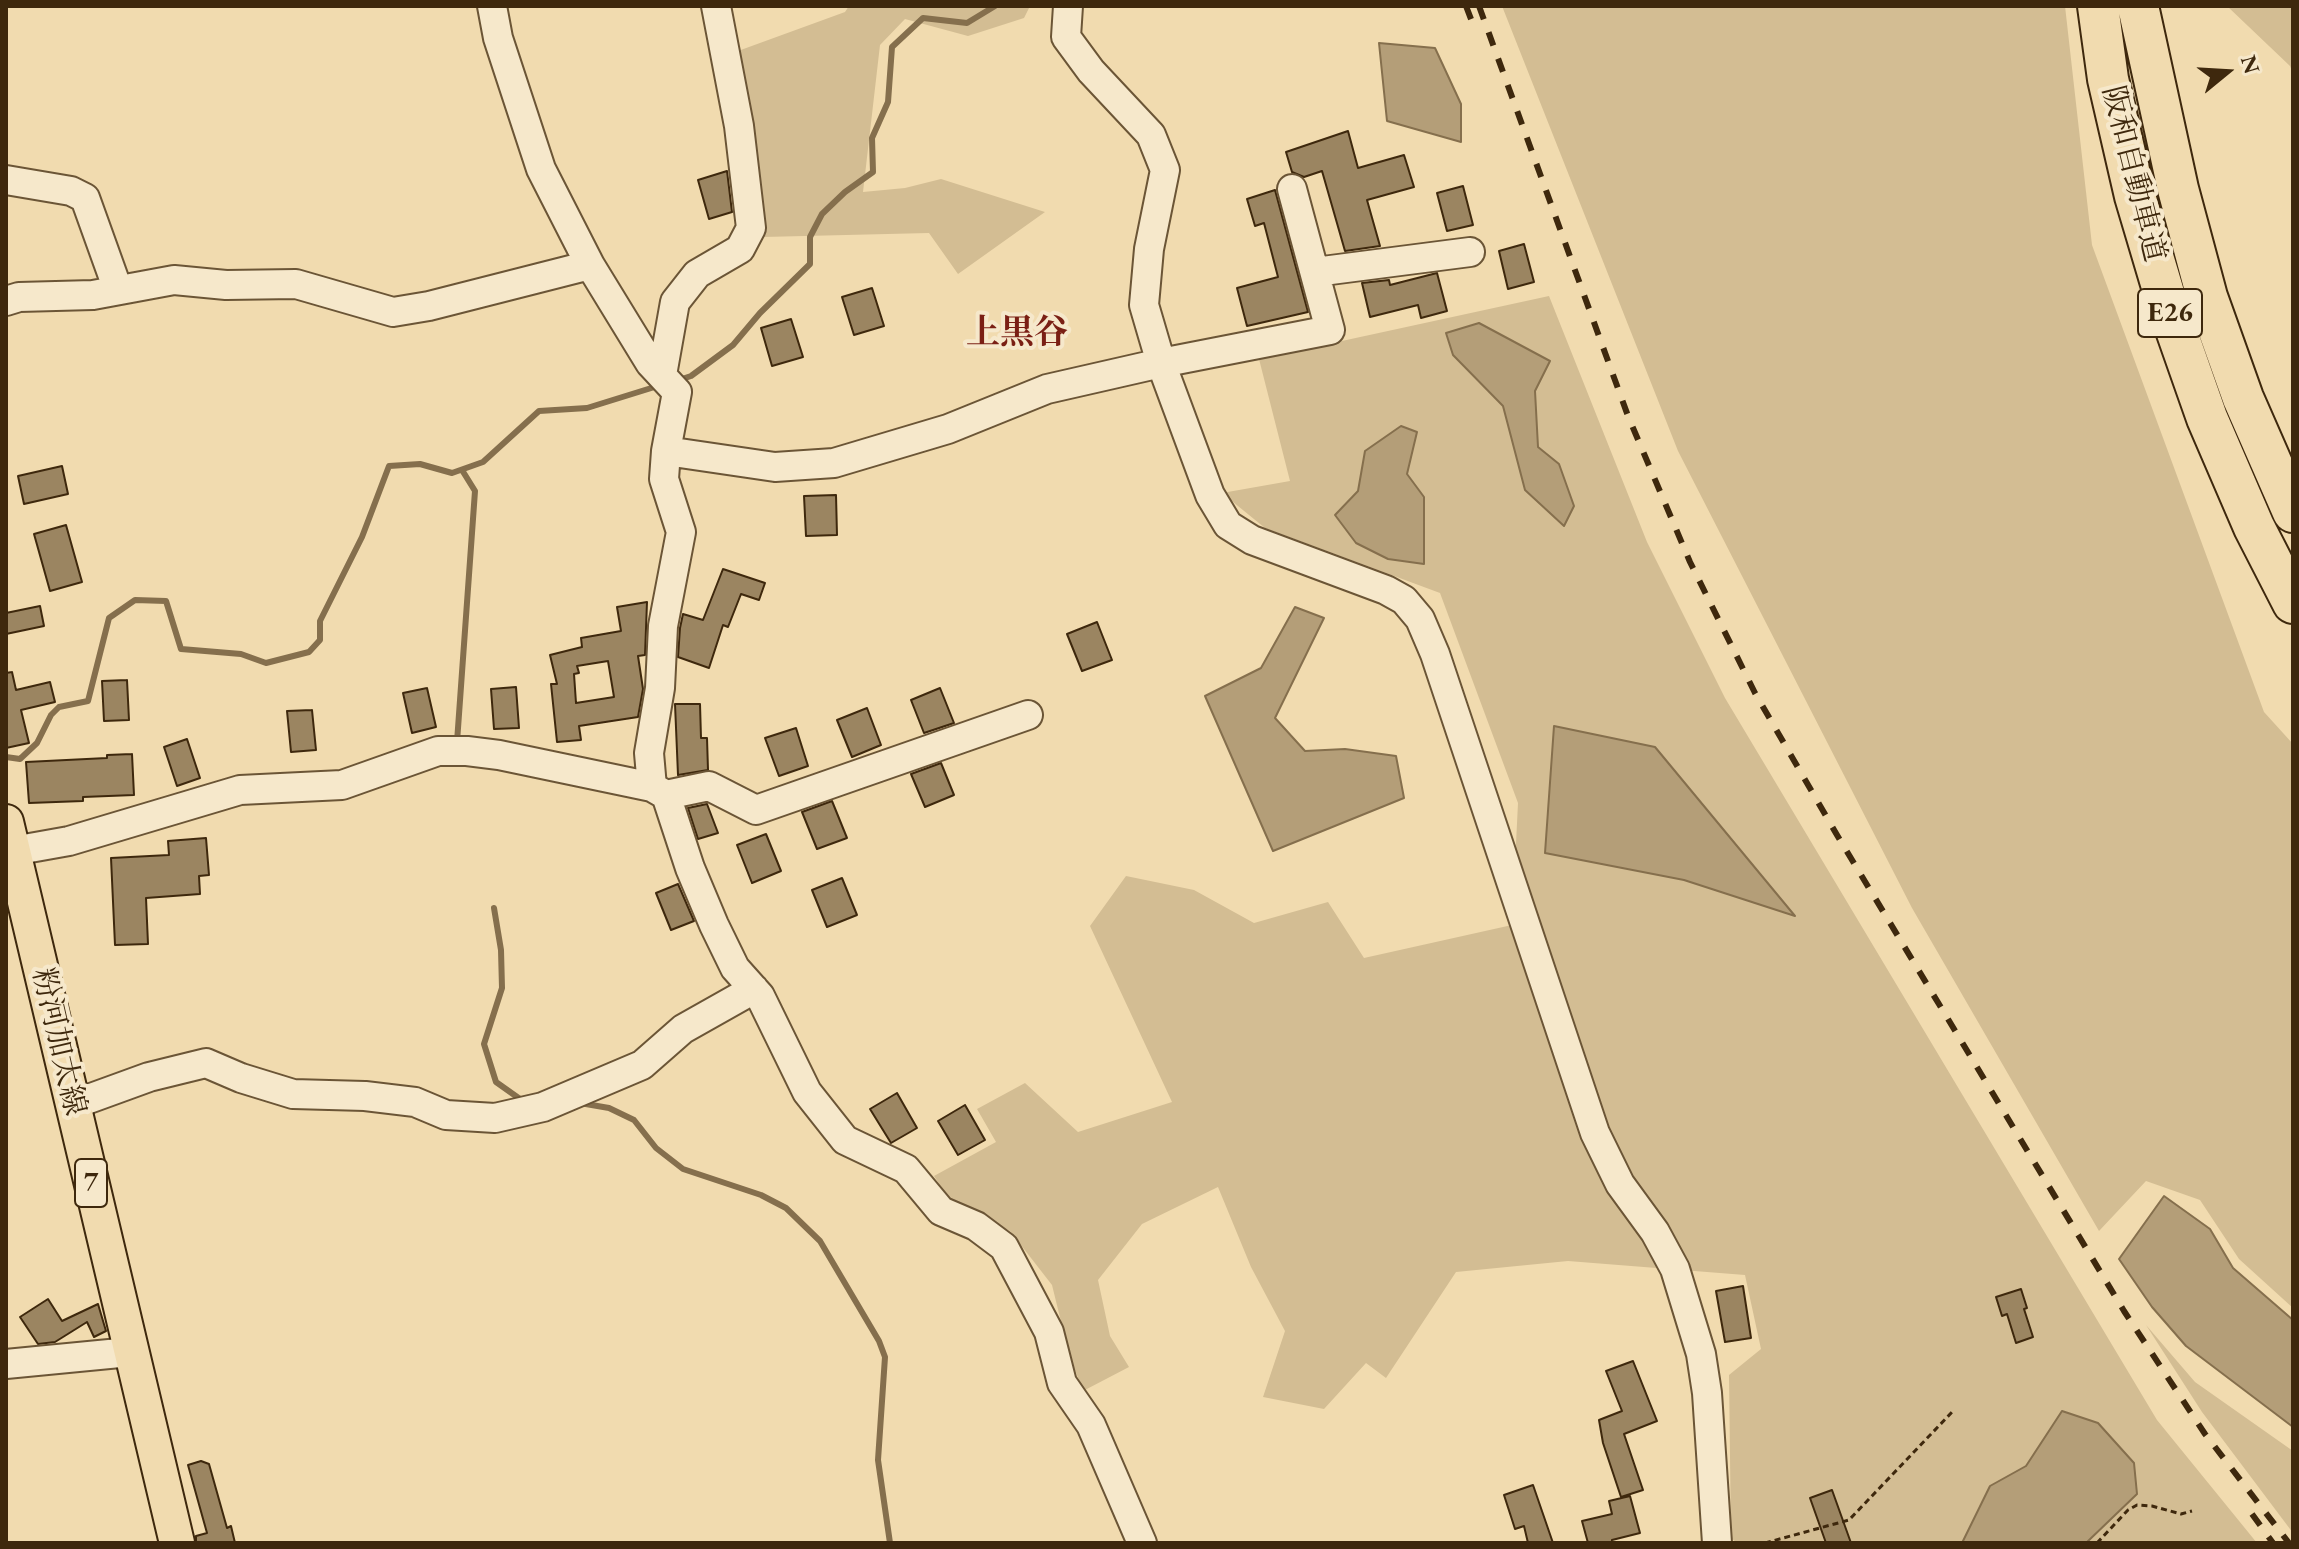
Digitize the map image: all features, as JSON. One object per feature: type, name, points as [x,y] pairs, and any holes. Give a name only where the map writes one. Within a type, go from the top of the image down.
[{"type":"highway","name":"阪和自動車道","points":[[2098,6],[2108,79],[2135,196],[2168,307],[2207,418],[2254,527],[2293,603]]},
{"type":"highway","name":"阪和自動車道","points":[[2138,6],[2178,189],[2207,297],[2243,398],[2293,512]]},
{"type":"main road","name":"粉河加太線","points":[[9,837],[177,1543]]},
{"type":"street","points":[[492,6],[498,38],[541,169],[590,265],[650,363],[677,392],[664,479],[681,532],[663,626],[660,688],[649,753],[659,791],[714,925],[735,968],[760,996],[807,1092],[845,1140],[906,1169],[941,1211],[976,1226],[1004,1247],[1049,1332],[1062,1383],[1091,1425],[1142,1543]]},
{"type":"street","points":[[662,375],[675,302],[697,274],[740,249],[751,228],[739,126],[716,6]]},
{"type":"street","points":[[1068,6],[1066,37],[1091,71],[1151,135],[1165,170],[1149,249],[1144,305],[1161,363],[1210,495],[1228,525],[1252,540],[1386,590],[1404,600],[1420,619],[1435,654],[1595,1133],[1620,1184],[1655,1232],[1675,1269],[1701,1354],[1707,1393],[1717,1543]]},
{"type":"street","points":[[6,180],[71,191],[85,198],[118,290]]},
{"type":"street","points":[[666,451],[775,467],[834,463],[948,429],[1047,389],[1330,330],[1292,189]]},
{"type":"street","points":[[1315,272],[1470,252]]},
{"type":"street","points":[[6,301],[19,297],[93,295],[174,280],[226,285],[296,284],[393,312],[429,306],[590,265]]},
{"type":"street","points":[[9,837],[69,841],[240,790],[342,785],[438,751],[499,755],[659,791],[709,786],[756,810],[1028,715]]},
{"type":"street","points":[[72,1105],[149,1077],[206,1063],[293,1094],[365,1096],[415,1102],[446,1115],[495,1118],[543,1107],[642,1065],[683,1029],[754,989]]},
{"type":"street","points":[[6,1364],[130,1352]]},
{"type":"path","points":[[1765,1543],[1849,1520],[1954,1410]]},
{"type":"path","points":[[2097,1543],[2128,1510],[2137,1505],[2181,1514],[2192,1511]]},
{"type":"shaded area","points":[[849,6],[1030,6],[1024,18],[968,36],[905,19],[880,45],[863,192],[905,188],[941,179],[1045,212],[958,274],[929,233],[763,237],[738,51],[845,12]]},
{"type":"shaded area","points":[[1502,6],[2065,6],[2092,245],[2264,712],[2293,744],[2293,1308],[2239,1259],[2200,1200],[2146,1181],[2099,1231],[1912,908],[1678,451]]},
{"type":"shaded area","points":[[2227,6],[2293,6],[2293,74],[2290,66]]},
{"type":"shaded area","points":[[1379,43],[1435,48],[1461,104],[1461,142],[1387,121]]},
{"type":"shaded area","points":[[1549,296],[1647,542],[1725,698],[2157,1420],[2257,1543],[1737,1543],[1731,1538],[1729,1375],[1761,1349],[1745,1275],[1568,1261],[1456,1272],[1386,1378],[1366,1363],[1324,1409],[1263,1397],[1285,1331],[1251,1267],[1218,1187],[1142,1224],[1098,1280],[1110,1336],[1129,1367],[1083,1391],[1069,1354],[1052,1285],[1010,1231],[951,1202],[934,1176],[996,1142],[977,1109],[1025,1083],[1078,1132],[1172,1102],[1090,926],[1126,876],[1194,890],[1254,923],[1328,902],[1364,958],[1512,925],[1518,803],[1440,593],[1265,528],[1222,493],[1290,481],[1259,359]]},
{"type":"shaded area","points":[[1479,323],[1550,361],[1535,391],[1538,447],[1559,464],[1574,506],[1564,526],[1525,490],[1503,406],[1453,355],[1446,333]]},
{"type":"shaded area","points":[[1401,426],[1417,432],[1407,474],[1424,497],[1424,564],[1388,559],[1356,543],[1335,515],[1358,491],[1365,451]]},
{"type":"shaded area","points":[[1295,607],[1324,618],[1275,718],[1305,751],[1345,749],[1396,756],[1404,798],[1273,851],[1205,696],[1261,668]]},
{"type":"shaded area","points":[[1554,726],[1655,747],[1795,916],[1684,880],[1545,853]]},
{"type":"shaded area","points":[[2164,1196],[2210,1229],[2233,1268],[2293,1320],[2293,1427],[2186,1346],[2152,1307],[2119,1259]]},
{"type":"shaded area","points":[[2146,1325],[2195,1382],[2293,1451],[2293,1533],[2202,1412]]},
{"type":"shaded area","points":[[2062,1411],[2098,1423],[2134,1463],[2137,1494],[2086,1543],[1962,1543],[1990,1486],[2026,1466]]},
{"type":"building","points":[[1348,131],[1358,168],[1404,155],[1414,187],[1367,200],[1380,246],[1345,251],[1322,171],[1304,177],[1292,172],[1286,152]]},
{"type":"building","points":[[727,171],[732,212],[709,219],[698,180]]},
{"type":"building","points":[[1463,186],[1473,225],[1447,231],[1437,193]]},
{"type":"building","points":[[1275,190],[1308,312],[1247,326],[1237,288],[1278,277],[1264,223],[1255,226],[1247,199]]},
{"type":"building","points":[[1524,244],[1534,282],[1508,289],[1499,251]]},
{"type":"building","points":[[1437,273],[1447,311],[1421,318],[1418,305],[1370,317],[1362,283],[1389,280],[1390,285]]},
{"type":"building","points":[[872,288],[884,326],[854,335],[842,297]]},
{"type":"building","points":[[791,319],[803,357],[772,366],[761,328]]},
{"type":"building","points":[[62,466],[68,494],[24,504],[18,476]]},
{"type":"building","points":[[836,495],[837,535],[806,536],[804,496]]},
{"type":"building","points":[[66,525],[82,582],[50,591],[34,534]]},
{"type":"building","points":[[723,569],[765,583],[759,600],[741,594],[728,627],[723,625],[709,668],[678,657],[680,628],[683,614],[703,620]]},
{"type":"building","points":[[647,602],[645,655],[638,656],[643,689],[638,717],[579,726],[581,740],[557,742],[551,684],[557,684],[550,655],[582,647],[581,638],[621,631],[617,607]],"holes":[[[608,661],[614,697],[576,703],[574,674],[579,673],[577,666]]]},
{"type":"building","points":[[40,606],[44,626],[6,634],[6,613]]},
{"type":"building","points":[[1097,622],[1112,660],[1082,671],[1067,634]]},
{"type":"building","points":[[12,672],[16,690],[50,682],[55,702],[21,710],[29,743],[6,748],[6,673]]},
{"type":"building","points":[[127,680],[129,720],[104,721],[102,681]]},
{"type":"building","points":[[516,687],[519,728],[494,729],[491,689]]},
{"type":"building","points":[[427,688],[436,727],[412,733],[403,693]]},
{"type":"building","points":[[940,688],[954,723],[924,733],[911,700]]},
{"type":"building","points":[[675,704],[700,704],[701,738],[707,738],[708,770],[678,775]]},
{"type":"building","points":[[867,708],[881,745],[852,757],[837,720]]},
{"type":"building","points":[[312,710],[316,750],[291,752],[287,711]]},
{"type":"building","points":[[796,728],[808,766],[779,776],[765,738]]},
{"type":"building","points":[[187,739],[200,778],[177,786],[164,747]]},
{"type":"building","points":[[132,754],[134,795],[29,803],[26,762]]},
{"type":"building","points":[[941,763],[954,795],[925,807],[911,774]]},
{"type":"building","points":[[832,801],[847,838],[817,849],[802,812]]},
{"type":"building","points":[[707,804],[718,833],[698,839],[688,808]]},
{"type":"building","points":[[766,834],[781,871],[752,883],[737,845]]},
{"type":"building","points":[[206,838],[209,875],[199,876],[200,894],[146,898],[148,944],[115,945],[111,858],[169,855],[168,841]]},
{"type":"building","points":[[842,878],[857,915],[827,927],[812,890]]},
{"type":"building","points":[[678,884],[694,921],[671,930],[656,893]]},
{"type":"building","points":[[897,1093],[917,1128],[891,1143],[870,1109]]},
{"type":"building","points":[[965,1105],[985,1140],[958,1155],[938,1121]]},
{"type":"building","points":[[1743,1286],[1751,1338],[1725,1342],[1716,1291]]},
{"type":"building","points":[[2021,1289],[2033,1337],[2016,1343],[2007,1314],[2002,1316],[1996,1297]]},
{"type":"building","points":[[48,1299],[62,1321],[98,1304],[106,1331],[94,1337],[87,1322],[55,1342],[38,1344],[20,1317]]},
{"type":"building","points":[[1633,1361],[1657,1421],[1624,1434],[1643,1490],[1621,1497],[1603,1443],[1599,1420],[1622,1411],[1606,1371]]},
{"type":"building","points":[[201,1461],[209,1464],[227,1528],[231,1526],[235,1543],[196,1543],[196,1536],[207,1533],[188,1465]]},
{"type":"building","points":[[1533,1485],[1553,1543],[1528,1543],[1524,1526],[1515,1529],[1504,1495]]},
{"type":"building","points":[[1832,1490],[1851,1543],[1826,1543],[1810,1498]]},
{"type":"building","points":[[1630,1496],[1640,1533],[1612,1540],[1612,1543],[1588,1543],[1582,1521],[1612,1514],[1609,1501]]},
{"type":"waterway","points":[[679,380],[691,376],[733,345],[760,313],[810,264],[810,237],[822,214],[873,172],[872,138],[888,102],[892,47],[923,18],[967,23],[995,6]]},
{"type":"waterway","points":[[6,757],[20,759],[37,743],[51,715],[59,707],[88,701],[109,618],[135,600],[166,601],[181,649],[241,654],[266,663],[309,652],[320,640],[320,621],[362,537],[389,466],[420,464],[452,473],[483,462],[539,411],[587,408],[661,385]]},
{"type":"waterway","points":[[457,742],[475,491],[462,470]]},
{"type":"waterway","points":[[494,908],[501,950],[502,988],[484,1044],[496,1082],[520,1099],[525,1099]]},
{"type":"waterway","points":[[580,1103],[609,1108],[634,1120],[656,1148],[683,1169],[761,1195],[786,1208],[820,1241],[879,1341],[885,1357],[878,1460],[890,1543]]},
{"type":"railway","points":[[1466,6],[1476,32]]},
{"type":"railway","points":[[1479,6],[1628,416],[1690,562],[1755,693],[2124,1311],[2205,1434],[2289,1543]]},
{"type":"railway","points":[[2252,1514],[2273,1543]]},
{"type":"district","name":"上黒谷","points":[[1017,334]]}]
